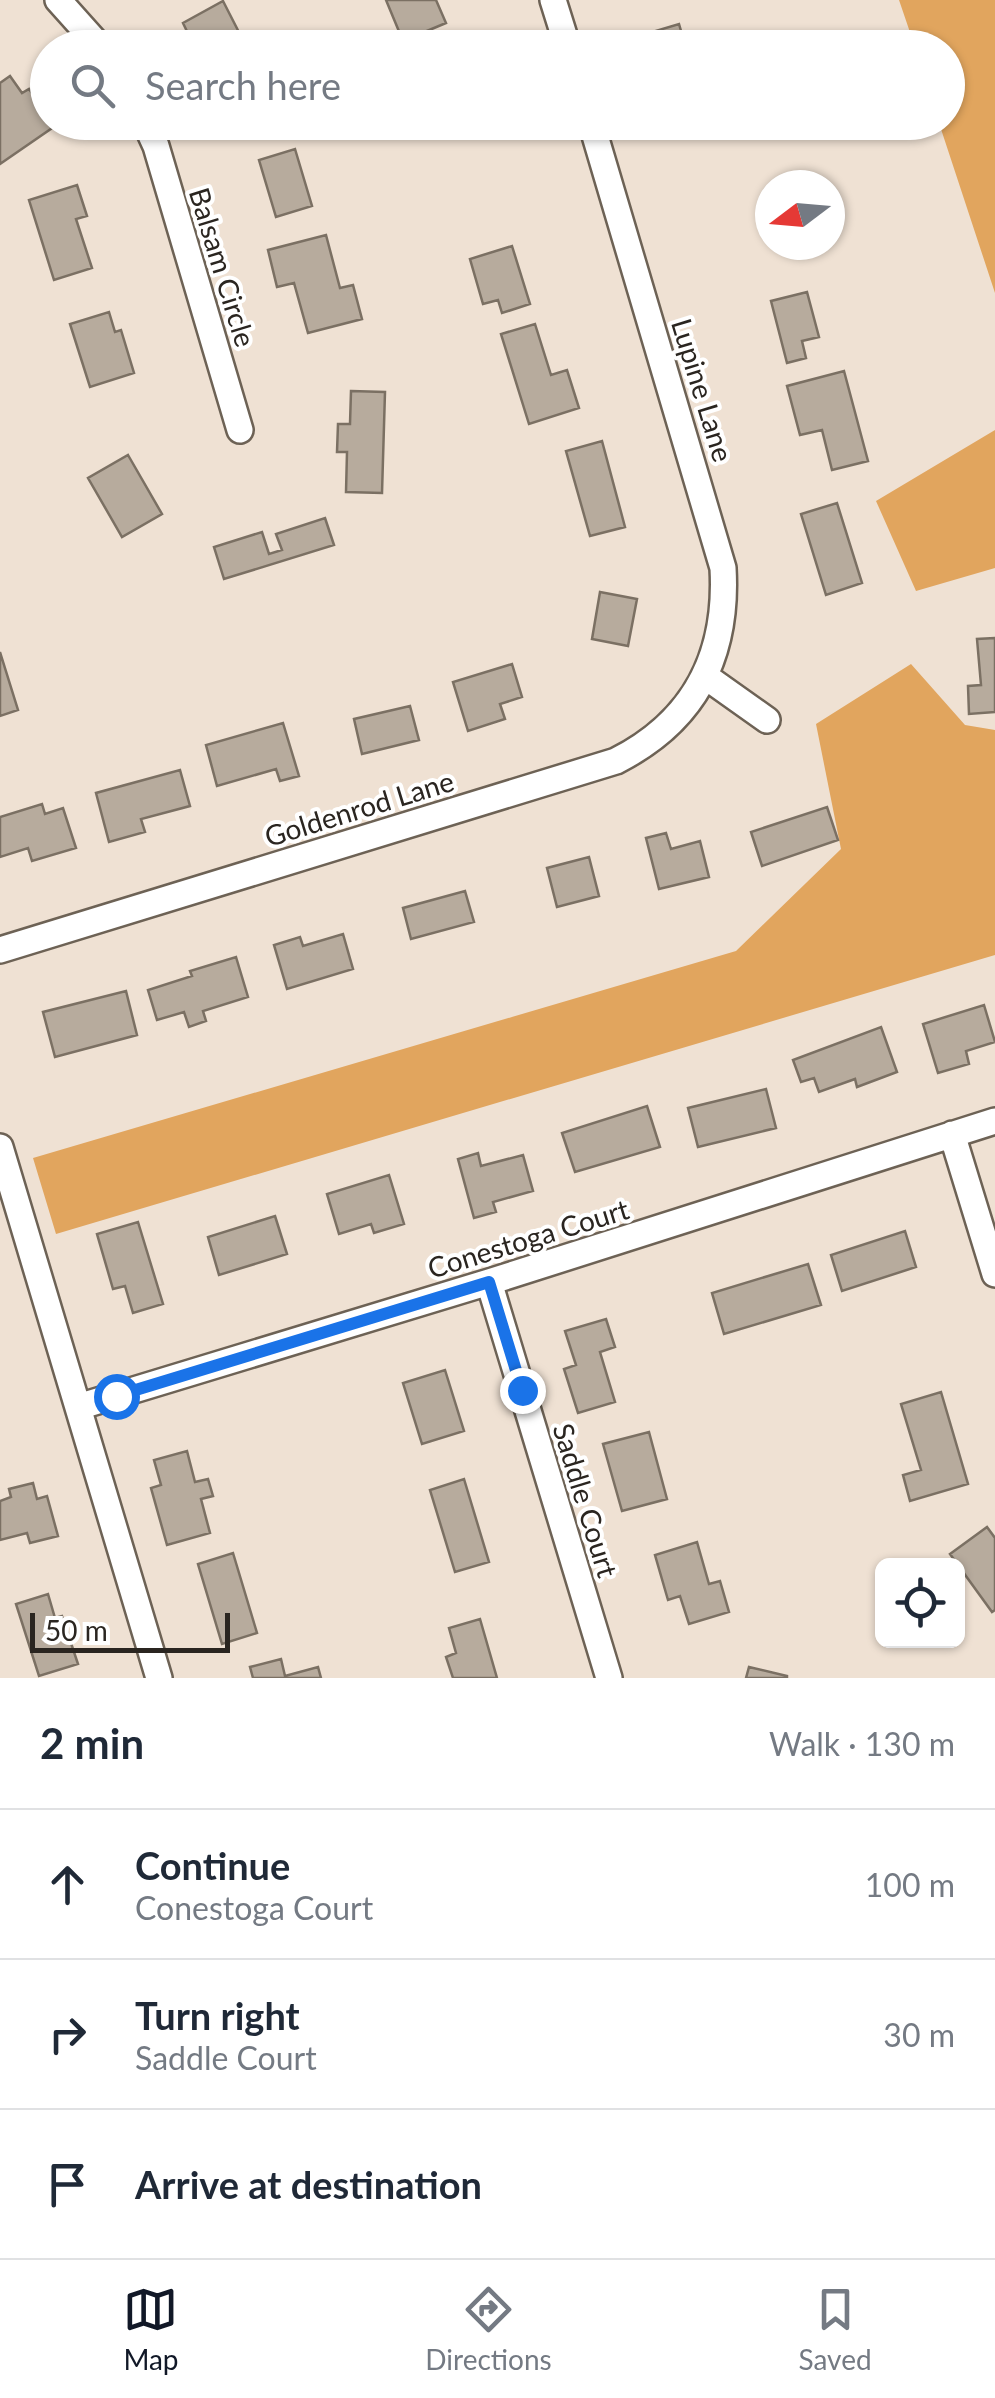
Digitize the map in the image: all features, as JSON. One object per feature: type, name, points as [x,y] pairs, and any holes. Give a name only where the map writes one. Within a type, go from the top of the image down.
[{"type":"street","points":[[58,0],[85,30]]},
{"type":"street","points":[[553,0],[562,30]]},
{"type":"street","name":"Balsam Circle","points":[[153,140],[240,430]]},
{"type":"street","name":"Lupine Lane","points":[[596,140],[720,556],[724,615],[705,676]]},
{"type":"street","points":[[705,676],[766,720]]},
{"type":"street","name":"Goldenrod Lane","points":[[0,950],[616,761],[636,751],[672,722],[705,676]]},
{"type":"street","name":"Conestoga Court","points":[[78,1407],[489,1282],[995,1121]]},
{"type":"street","points":[[952,1134],[995,1274]]},
{"type":"street","points":[[0,1147],[158,1678]]},
{"type":"street","name":"Saddle Court","points":[[489,1282],[609,1678]]},
{"type":"shaded area","points":[[899,0],[995,0],[995,293],[945,140],[965,140],[965,30],[909,30]]},
{"type":"shaded area","points":[[995,430],[995,568],[916,591],[876,501]]},
{"type":"shaded area","points":[[911,664],[965,725],[995,730],[995,955],[56,1234],[33,1158],[736,951],[841,849],[816,724]]},
{"type":"building","points":[[386,0],[436,0],[446,23],[429,30],[398,30]]},
{"type":"building","points":[[223,1],[238,30],[186,30],[183,23]]},
{"type":"building","points":[[679,24],[681,30],[659,30]]},
{"type":"building","points":[[10,76],[22,93],[30,90],[30,140],[35,140],[0,164],[0,83]]},
{"type":"building","points":[[295,149],[312,206],[276,217],[259,160]]},
{"type":"building","points":[[77,185],[87,216],[76,219],[92,268],[54,280],[29,200]]},
{"type":"building","points":[[326,235],[340,288],[353,285],[362,319],[308,333],[294,283],[277,287],[268,250]]},
{"type":"building","points":[[512,246],[530,304],[502,313],[498,300],[483,304],[470,259]]},
{"type":"building","points":[[807,292],[819,337],[802,341],[806,358],[787,363],[771,301]]},
{"type":"building","points":[[109,312],[115,332],[121,330],[134,373],[90,387],[70,324]]},
{"type":"building","points":[[535,324],[551,375],[567,370],[579,408],[529,424],[501,334]]},
{"type":"building","points":[[844,371],[868,461],[832,470],[822,430],[800,435],[787,386]]},
{"type":"building","points":[[351,391],[385,392],[382,493],[346,492],[347,452],[337,452],[338,424],[350,424]]},
{"type":"building","points":[[602,441],[625,527],[590,536],[566,451]]},
{"type":"building","points":[[128,455],[162,514],[122,537],[88,478]]},
{"type":"building","points":[[837,503],[862,583],[826,595],[801,514]]},
{"type":"building","points":[[325,518],[334,545],[224,579],[214,547],[262,532],[269,554],[282,550],[276,534]]},
{"type":"building","points":[[600,592],[637,599],[628,646],[592,639]]},
{"type":"building","points":[[995,638],[995,712],[969,714],[968,686],[981,685],[977,639]]},
{"type":"building","points":[[0,652],[18,710],[0,716]]},
{"type":"building","points":[[512,664],[522,697],[500,704],[505,719],[468,731],[453,682]]},
{"type":"building","points":[[410,706],[419,740],[362,754],[354,719]]},
{"type":"building","points":[[283,723],[299,776],[280,781],[276,769],[217,786],[206,745]]},
{"type":"building","points":[[180,770],[190,806],[141,819],[145,832],[109,842],[96,793]]},
{"type":"building","points":[[42,804],[45,814],[63,808],[76,848],[32,861],[28,848],[0,857],[0,817]]},
{"type":"building","points":[[827,807],[838,840],[762,866],[751,832]]},
{"type":"building","points":[[666,833],[671,849],[700,841],[709,877],[659,889],[646,838]]},
{"type":"building","points":[[589,857],[599,896],[557,907],[547,868]]},
{"type":"building","points":[[465,891],[474,922],[411,939],[403,908]]},
{"type":"building","points":[[343,934],[353,969],[287,989],[274,945],[300,937],[303,946]]},
{"type":"building","points":[[236,957],[248,997],[203,1011],[206,1021],[189,1027],[184,1012],[157,1020],[148,990],[192,976],[190,971]]},
{"type":"building","points":[[126,991],[137,1035],[55,1057],[43,1012]]},
{"type":"building","points":[[984,1005],[995,1042],[966,1051],[969,1064],[938,1073],[923,1024]]},
{"type":"building","points":[[881,1027],[897,1072],[857,1087],[855,1079],[819,1092],[814,1078],[801,1082],[793,1060]]},
{"type":"building","points":[[766,1089],[776,1128],[698,1147],[688,1108]]},
{"type":"building","points":[[647,1106],[660,1147],[575,1172],[562,1133]]},
{"type":"building","points":[[478,1153],[481,1166],[523,1155],[533,1191],[493,1202],[496,1212],[474,1218],[458,1159]]},
{"type":"building","points":[[389,1175],[404,1224],[374,1233],[371,1224],[339,1234],[327,1194]]},
{"type":"building","points":[[275,1216],[287,1254],[219,1275],[208,1237]]},
{"type":"building","points":[[138,1222],[163,1304],[133,1313],[125,1286],[113,1289],[97,1234]]},
{"type":"building","points":[[905,1231],[916,1267],[842,1291],[831,1255]]},
{"type":"building","points":[[808,1264],[821,1305],[724,1334],[712,1293]]},
{"type":"building","points":[[606,1319],[615,1347],[600,1352],[615,1402],[578,1413],[564,1369],[576,1365],[565,1331]]},
{"type":"building","points":[[445,1370],[464,1431],[422,1444],[403,1383]]},
{"type":"building","points":[[941,1392],[968,1484],[910,1501],[903,1475],[921,1470],[901,1404]]},
{"type":"building","points":[[649,1432],[667,1499],[622,1511],[603,1444]]},
{"type":"building","points":[[187,1451],[195,1482],[208,1479],[213,1496],[201,1499],[210,1533],[167,1545],[151,1488],[161,1485],[154,1460]]},
{"type":"building","points":[[464,1479],[489,1562],[455,1572],[430,1490]]},
{"type":"building","points":[[33,1483],[37,1499],[47,1496],[58,1536],[30,1543],[27,1533],[0,1540],[0,1501],[11,1497],[9,1489]]},
{"type":"building","points":[[987,1527],[995,1538],[995,1610],[992,1612],[965,1575],[965,1558],[953,1558],[950,1554]]},
{"type":"building","points":[[697,1542],[709,1584],[720,1581],[729,1612],[689,1624],[680,1596],[668,1600],[655,1555]]},
{"type":"building","points":[[233,1553],[257,1633],[222,1644],[198,1564]]},
{"type":"building","points":[[48,1594],[55,1618],[62,1616],[78,1664],[39,1676],[16,1604]]},
{"type":"building","points":[[480,1619],[497,1678],[453,1678],[446,1657],[456,1653],[449,1628]]},
{"type":"building","points":[[281,1659],[285,1676],[318,1667],[321,1678],[253,1678],[250,1667]]},
{"type":"building","points":[[749,1667],[787,1676],[787,1678],[746,1678]]},
{"type":"route","points":[[116,1396],[489,1282],[522,1390]]}]
